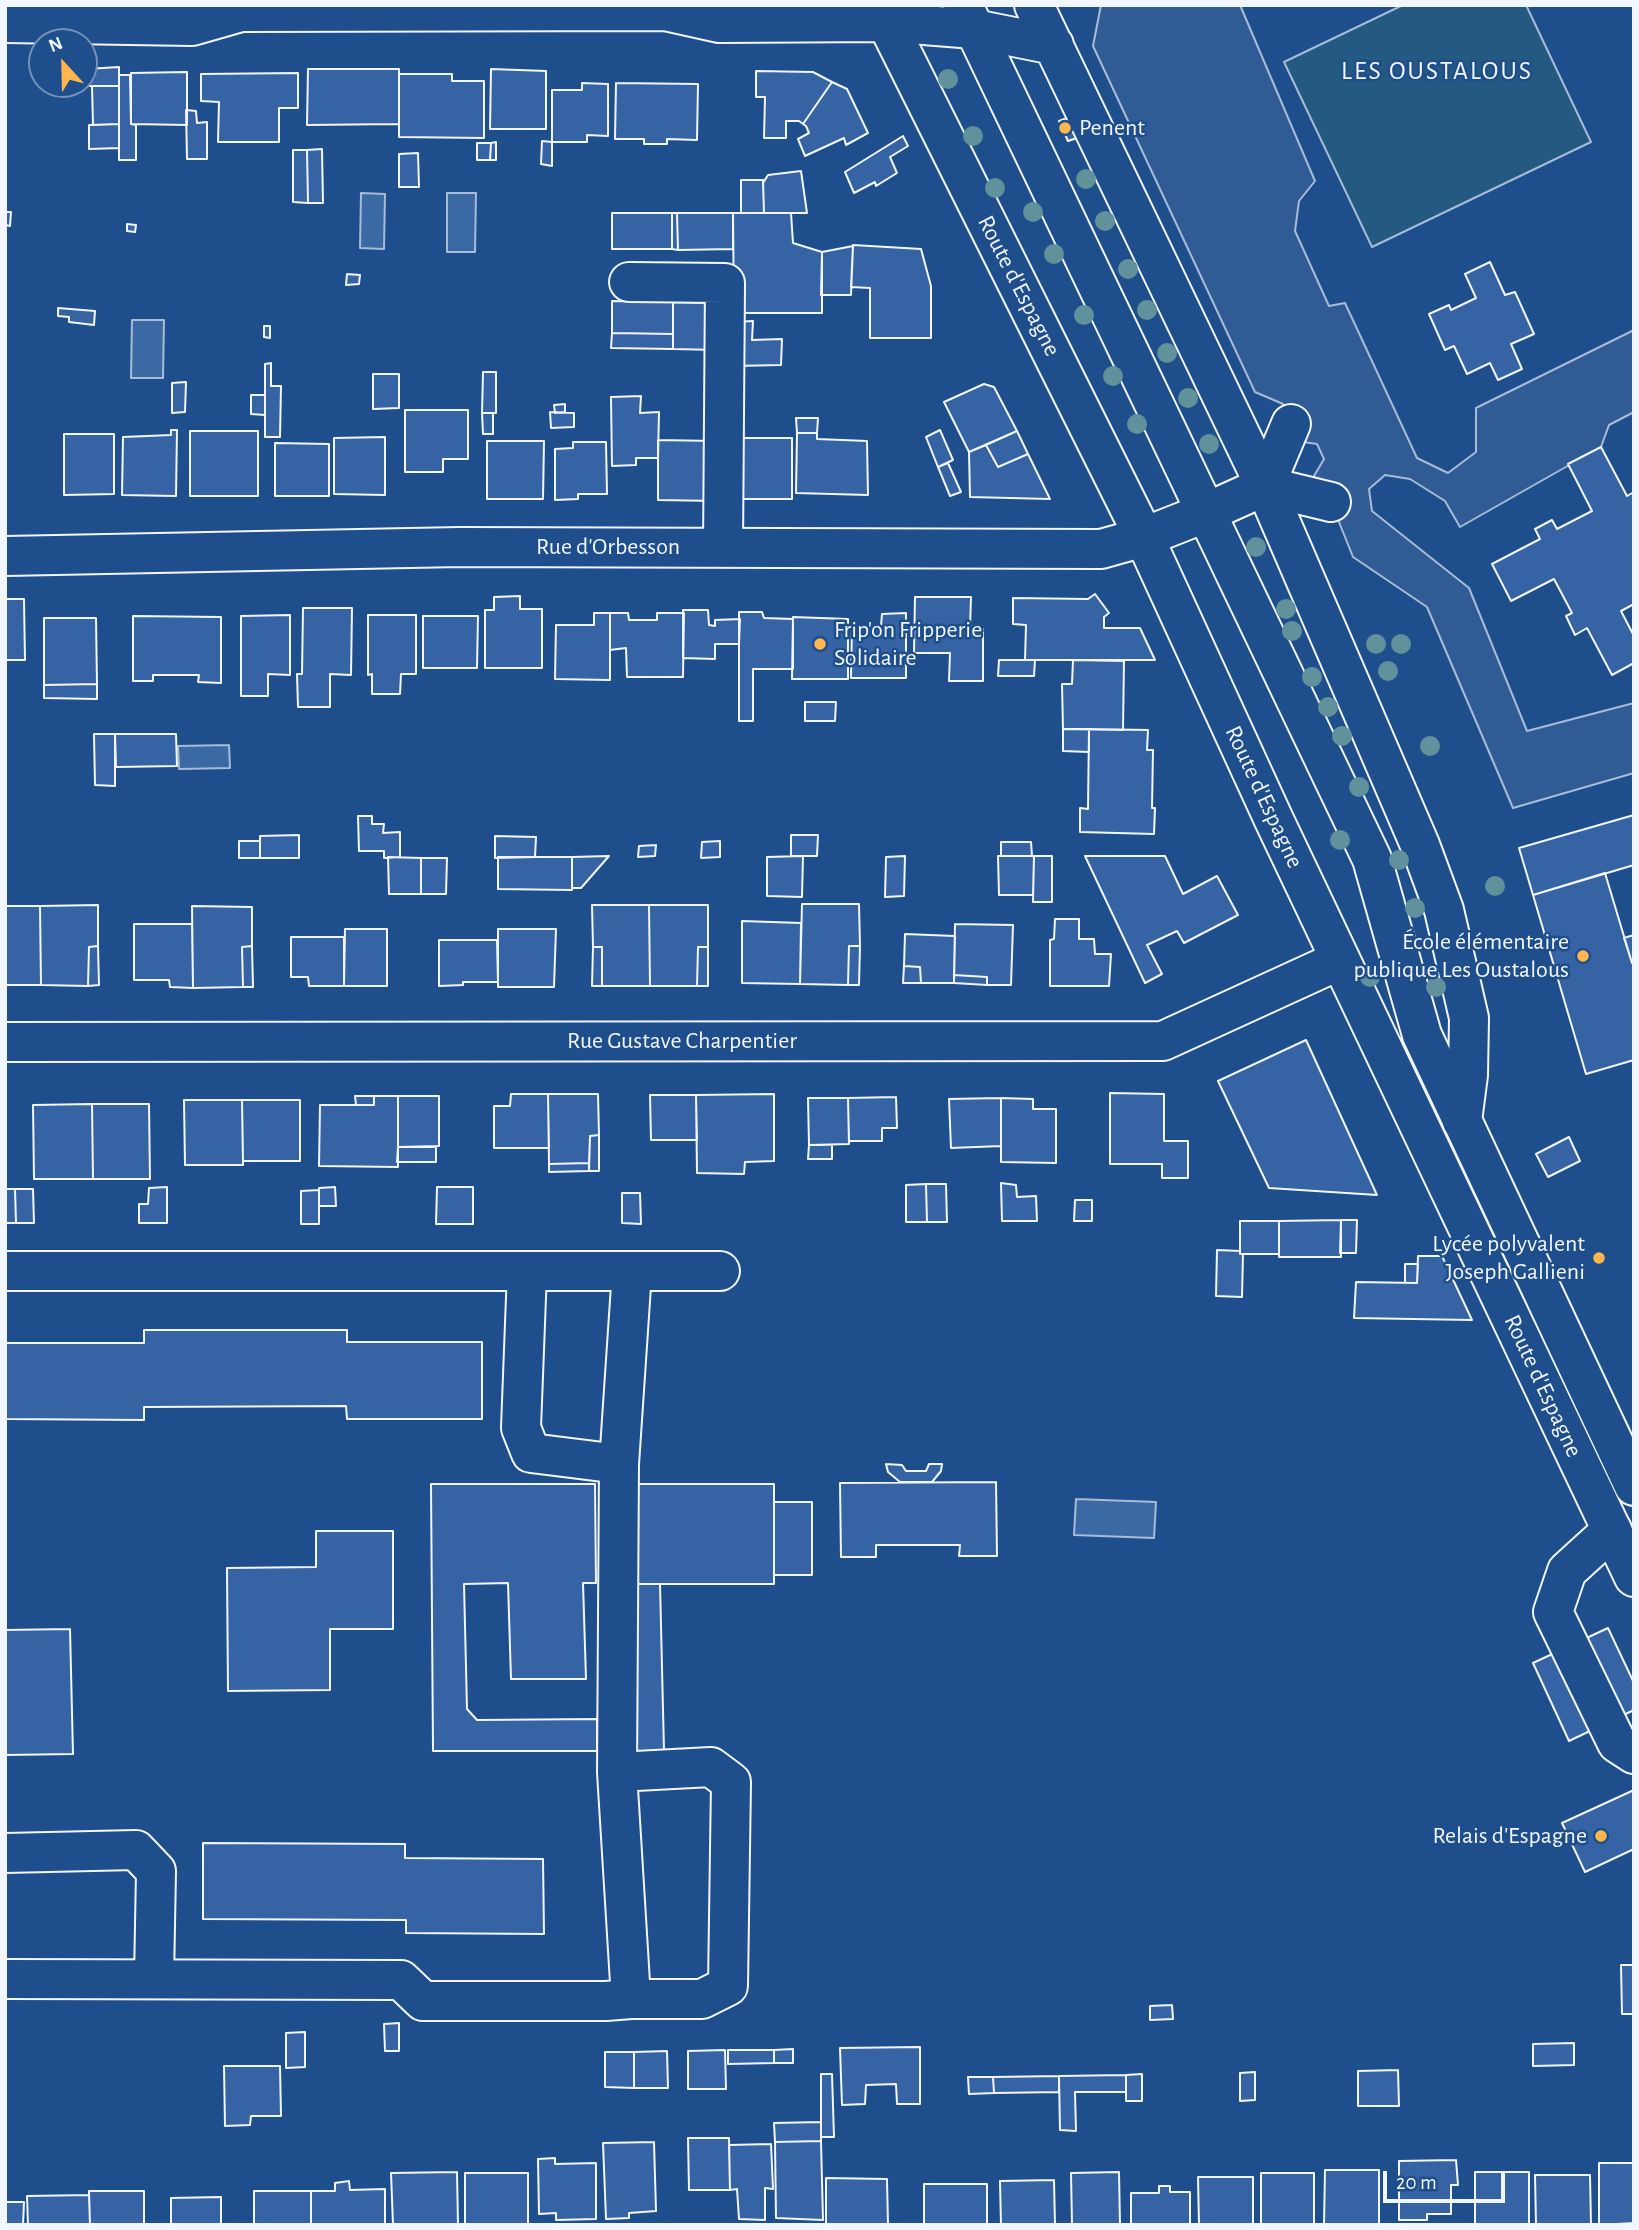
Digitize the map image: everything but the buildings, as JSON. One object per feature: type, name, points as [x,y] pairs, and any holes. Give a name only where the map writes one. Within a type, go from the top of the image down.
[{"type":"street","points":[[1034,5],[1265,486],[1420,845],[1444,910],[1469,1018],[1468,1075],[1462,1121]]},
{"type":"street","points":[[5,23],[192,26],[241,12],[665,11],[719,23],[882,13],[969,17],[1054,45]]},
{"type":"street","name":"Route d'Espagne","points":[[882,13],[1144,537],[1340,960],[1634,1577]]},
{"type":"street","name":"Route d'Espagne","points":[[969,17],[1372,859],[1422,1035],[1634,1486]]},
{"type":"street","points":[[629,282],[725,283],[723,548]]},
{"type":"street","points":[[1265,486],[1291,424]]},
{"type":"street","points":[[1205,513],[1265,486],[1331,502]]},
{"type":"street","name":"Rue d'Orbesson","points":[[5,556],[460,547],[1101,549],[1144,537],[1205,513]]},
{"type":"street","name":"Rue Gustave Charpentier","points":[[5,1042],[1163,1041],[1340,960]]},
{"type":"street","points":[[5,1271],[720,1271]]},
{"type":"street","points":[[527,1271],[521,1428],[531,1453],[619,1464]]},
{"type":"street","points":[[631,1998],[617,1772],[619,1464],[632,1271]]},
{"type":"street","points":[[1612,1530],[1567,1571],[1553,1612],[1617,1743],[1634,1754]]},
{"type":"street","points":[[5,1979],[401,1980],[424,2001],[702,1999],[728,1986],[731,1782],[711,1768],[617,1772]]},
{"type":"street","points":[[5,1853],[136,1850],[156,1871],[154,1979]]},
{"type":"shaded area","points":[[1101,5],[1240,5],[1315,181],[1299,201],[1295,231],[1329,306],[1345,303],[1417,458],[1448,473],[1476,452],[1476,408],[1634,330],[1634,412],[1609,425],[1601,447],[1460,527],[1445,501],[1410,479],[1385,475],[1369,489],[1372,511],[1469,588],[1527,731],[1634,703],[1634,773],[1513,808],[1427,607],[1353,557],[1331,502],[1314,476],[1324,459],[1317,444],[1296,441],[1283,404],[1255,392],[1093,46]]},
{"type":"shaded area","points":[[1403,5],[1526,5],[1591,142],[1372,247],[1284,62]]},
{"type":"shaded area","points":[[361,193],[385,194],[384,249],[360,248]]},
{"type":"shaded area","points":[[447,193],[476,193],[475,252],[447,252]]},
{"type":"shaded area","points":[[132,320],[164,320],[163,378],[131,378]]},
{"type":"shaded area","points":[[229,745],[230,768],[179,769],[178,746]]},
{"type":"shaded area","points":[[1076,1499],[1156,1502],[1154,1538],[1074,1535]]},
{"type":"place","name":"Penent","points":[[1065,128]]},
{"type":"place","name":"Frip'on Fripperie Solidaire","points":[[820,644]]},
{"type":"place","name":"École élémentaire publique Les Oustalous","points":[[1583,956]]},
{"type":"place","name":"Lycée polyvalent Joseph Gallieni","points":[[1599,1258]]},
{"type":"place","name":"Relais d'Espagne","points":[[1601,1836]]},
{"type":"district","name":"LES OUSTALOUS","points":[[1437,71]]}]
